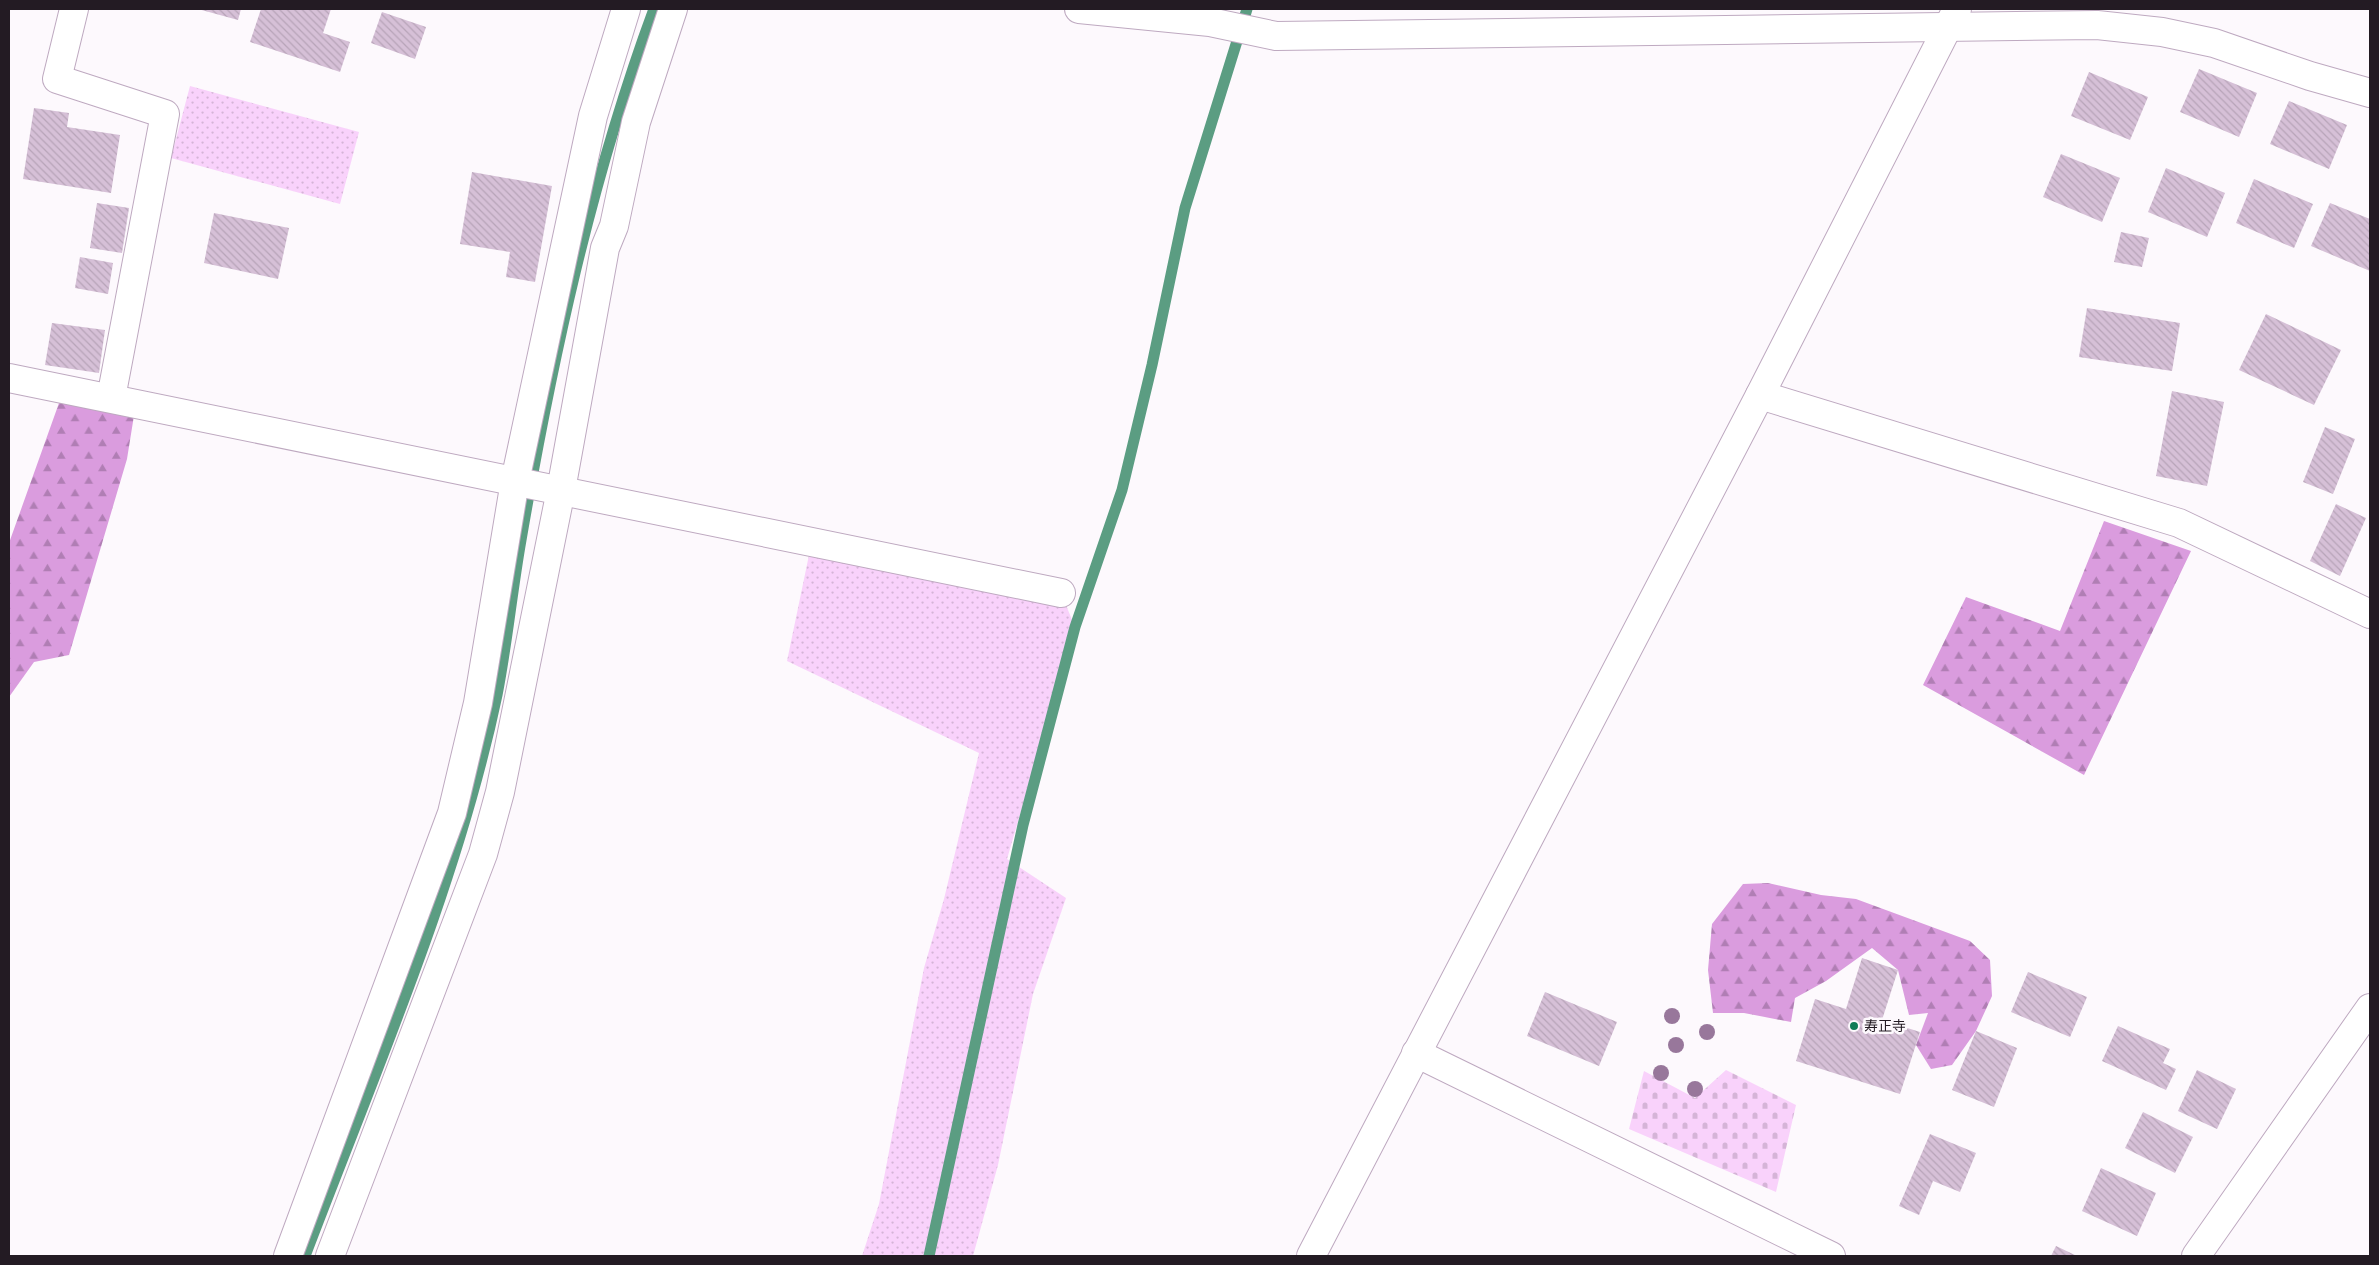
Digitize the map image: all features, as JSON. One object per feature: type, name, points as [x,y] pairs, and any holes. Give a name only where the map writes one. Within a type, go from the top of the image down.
[{"type":"street","points":[[74,9],[57,79],[165,114],[111,398]]},
{"type":"street","points":[[288,1256],[452,813],[478,703],[515,481],[594,116],[626,9]]},
{"type":"street","points":[[330,1256],[482,854],[500,792],[561,490],[605,248],[614,226],[636,122],[673,9]]},
{"type":"street","points":[[1079,9],[1210,22],[1276,36],[1952,18],[2097,25],[2162,32],[2214,43],[2310,76],[2370,93]]},
{"type":"street","points":[[1311,1256],[1760,395],[1952,18]]},
{"type":"street","points":[[9,378],[1061,593]]},
{"type":"street","points":[[1760,395],[2179,523],[2370,614]]},
{"type":"street","points":[[2196,1256],[2370,1008]]},
{"type":"street","points":[[1416,1053],[1831,1256]]},
{"type":"green space","points":[[190,86],[359,132],[340,204],[171,158]]},
{"type":"green space","points":[[64,389],[136,403],[127,459],[69,655],[34,662],[9,697],[9,543]]},
{"type":"green space","points":[[2104,521],[2191,551],[2084,775],[1923,685],[1966,597],[2060,631]]},
{"type":"green space","points":[[809,555],[1061,593],[1075,627],[1007,859],[1066,898],[1033,994],[998,1165],[973,1256],[862,1256],[879,1204],[924,968],[944,899],[979,753],[787,661]]},
{"type":"green space","points":[[1768,883],[1821,895],[1856,899],[1970,941],[1990,960],[1992,996],[1976,1031],[1952,1065],[1931,1069],[1916,1045],[1928,1013],[1909,1015],[1898,970],[1872,948],[1826,981],[1795,998],[1791,1022],[1744,1013],[1713,1013],[1708,970],[1712,924],[1743,884]]},
{"type":"green space","points":[[1726,1070],[1796,1105],[1776,1192],[1629,1129],[1644,1071],[1695,1098]]},
{"type":"building","points":[[198,9],[241,9],[238,20]]},
{"type":"building","points":[[261,9],[331,9],[323,33],[350,42],[340,72],[250,42]]},
{"type":"building","points":[[382,12],[426,27],[415,59],[371,43]]},
{"type":"building","points":[[2199,69],[2257,93],[2239,137],[2180,112]]},
{"type":"building","points":[[2089,72],[2148,97],[2130,140],[2071,116]]},
{"type":"building","points":[[2289,101],[2347,125],[2329,169],[2270,144]]},
{"type":"building","points":[[34,108],[69,113],[67,127],[120,135],[111,193],[23,179]]},
{"type":"building","points":[[2061,154],[2120,178],[2102,222],[2043,197]]},
{"type":"building","points":[[2166,168],[2225,193],[2207,237],[2148,212]]},
{"type":"building","points":[[472,172],[552,186],[535,282],[506,277],[510,252],[460,244]]},
{"type":"building","points":[[2254,179],[2313,204],[2294,248],[2236,223]]},
{"type":"building","points":[[97,203],[129,208],[122,253],[90,248]]},
{"type":"building","points":[[2330,203],[2370,219],[2370,271],[2311,246]]},
{"type":"building","points":[[214,213],[289,228],[278,279],[204,263]]},
{"type":"building","points":[[2121,232],[2149,238],[2142,267],[2114,262]]},
{"type":"building","points":[[80,257],[113,263],[108,294],[75,288]]},
{"type":"building","points":[[2087,308],[2180,323],[2172,371],[2079,357]]},
{"type":"building","points":[[2266,314],[2341,350],[2314,405],[2239,370]]},
{"type":"building","points":[[52,323],[105,330],[99,373],[45,365]]},
{"type":"building","points":[[2172,391],[2224,402],[2207,486],[2156,476]]},
{"type":"building","points":[[2325,427],[2355,439],[2333,494],[2303,482]]},
{"type":"building","points":[[2336,504],[2366,518],[2340,576],[2310,561]]},
{"type":"building","name":"寿正寺","points":[[1862,958],[1898,970],[1882,1020],[1920,1032],[1900,1094],[1796,1061],[1815,999],[1846,1009]]},
{"type":"building","points":[[2028,972],[2087,997],[2070,1037],[2011,1012]]},
{"type":"building","points":[[1545,992],[1617,1022],[1599,1066],[1527,1036]]},
{"type":"building","points":[[2118,1026],[2170,1049],[2163,1063],[2176,1069],[2166,1090],[2102,1061]]},
{"type":"building","points":[[1976,1031],[2017,1048],[1994,1107],[1952,1090]]},
{"type":"building","points":[[2197,1070],[2236,1089],[2217,1129],[2178,1111]]},
{"type":"building","points":[[2143,1112],[2193,1137],[2175,1173],[2125,1148]]},
{"type":"building","points":[[1930,1134],[1976,1153],[1960,1192],[1933,1181],[1919,1215],[1899,1206]]},
{"type":"building","points":[[2101,1168],[2156,1193],[2137,1236],[2082,1211]]},
{"type":"building","points":[[2056,1246],[2077,1256],[2051,1256]]},
{"type":"waterway","points":[[305,1256],[412,979],[460,837],[480,766],[497,695],[521,540],[560,338],[592,204],[631,73],[654,9]]},
{"type":"waterway","points":[[929,1256],[1023,825],[1075,627],[1122,490],[1152,365],[1185,208],[1247,9]]},
{"type":"place","name":"寿正寺","points":[[1854,1026]]}]
